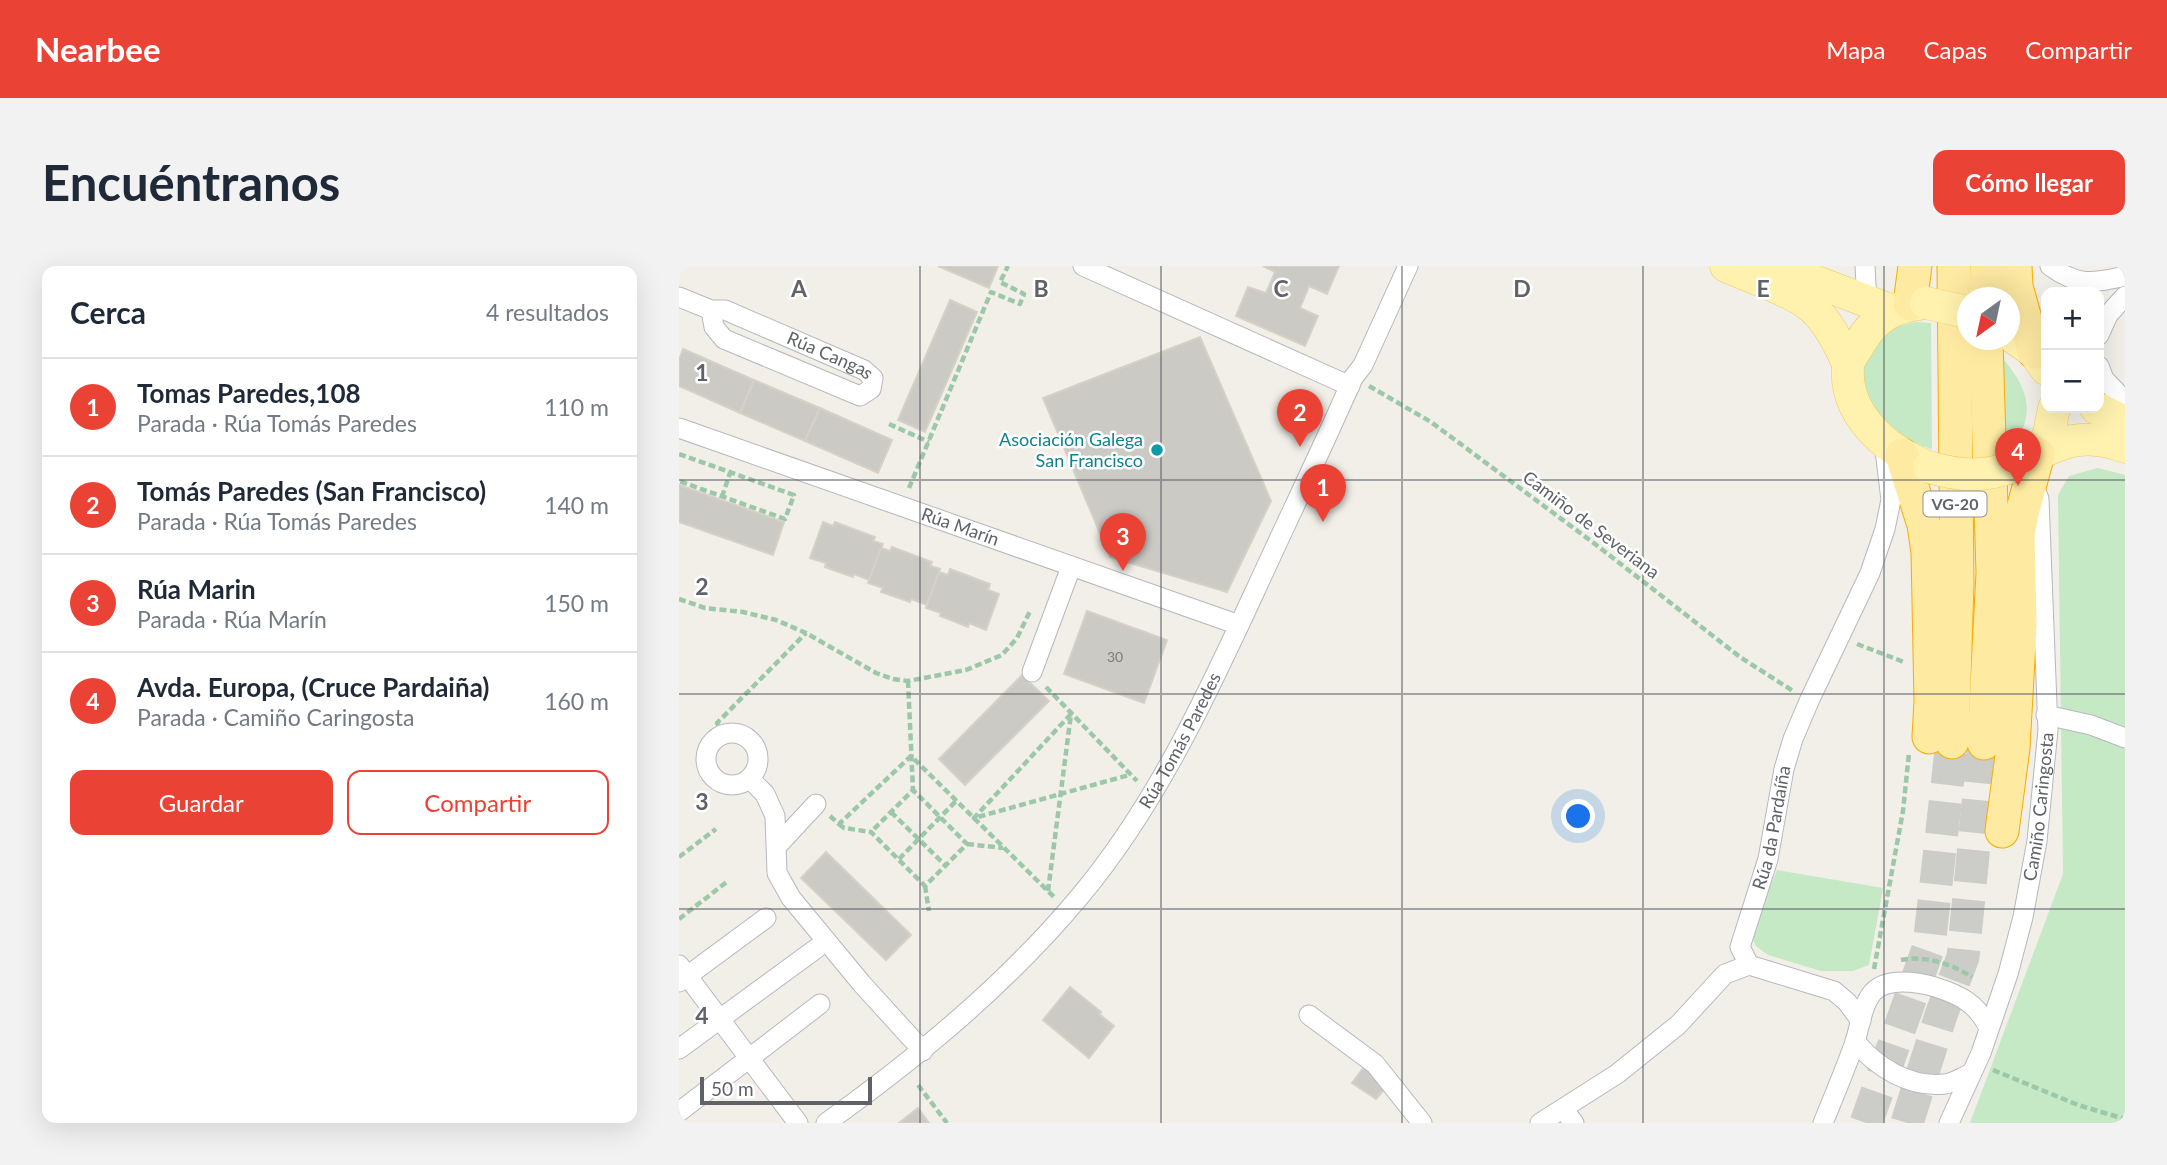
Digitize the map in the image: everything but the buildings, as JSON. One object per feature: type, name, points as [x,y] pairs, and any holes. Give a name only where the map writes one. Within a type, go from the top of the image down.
[{"type":"highway","points":[[1898,305],[1915,266]]},
{"type":"highway","name":"VG-20","points":[[1944,741],[1957,584],[1954,266]]},
{"type":"highway","points":[[1986,287],[1987,266]]},
{"type":"highway","points":[[2015,266],[2016,286],[2030,352]]},
{"type":"highway","name":"VG-20","points":[[1944,741],[1993,573],[1986,350]]},
{"type":"highway","points":[[1905,455],[1924,525],[1928,552],[1931,701],[1944,741]]},
{"type":"highway","points":[[2003,831],[2015,721],[2020,624],[2018,535],[2028,466]]},
{"type":"main road","points":[[1726,266],[1806,303],[1825,323],[1840,345],[1848,364],[1850,393],[1860,417],[1905,455],[1949,473],[1972,476],[2028,466],[2060,444],[2085,438],[2106,439],[2125,447]]},
{"type":"main road","points":[[1776,266],[1898,305],[1957,311]]},
{"type":"main road","points":[[1848,364],[1865,334],[1898,305]]},
{"type":"main road","points":[[2104,412],[2125,422]]},
{"type":"main road","points":[[2028,466],[2049,434],[2053,413]]},
{"type":"street","points":[[1083,266],[1352,382]]},
{"type":"street","name":"Rúa Tomás Paredes","points":[[826,1123],[923,1051],[990,991],[1067,910],[1098,871],[1151,793],[1211,687],[1408,266]]},
{"type":"street","points":[[1865,266],[1898,305]]},
{"type":"street","points":[[2050,266],[2064,276],[2088,284],[2125,276]]},
{"type":"street","points":[[2104,324],[2108,315],[2125,296]]},
{"type":"street","name":"Rúa Cangas","points":[[679,297],[711,310],[725,310],[864,370],[873,378],[871,389],[860,396],[724,339],[713,327],[711,310]]},
{"type":"street","points":[[2104,379],[2125,401]]},
{"type":"street","name":"Rúa Marín","points":[[679,428],[1239,625]]},
{"type":"street","name":"Rúa da Pardaíña","points":[[1749,965],[1740,947],[1768,859],[1784,769],[1793,739],[1870,573],[1905,455]]},
{"type":"street","name":"Camiño Caringosta","points":[[1949,1123],[1987,1037],[2008,974],[2023,917],[2037,841],[2045,769],[2046,715],[2039,499],[2028,466]]},
{"type":"street","points":[[1032,672],[1071,567]]},
{"type":"street","points":[[2046,715],[2091,725],[2125,737]]},
{"type":"street","points":[[724,734],[742,735],[755,746],[758,764],[750,779],[734,785],[718,782],[708,769],[707,752],[710,744],[724,734]]},
{"type":"street","points":[[750,779],[765,794],[775,816],[777,873],[791,898],[923,1051]]},
{"type":"street","points":[[778,845],[816,804]]},
{"type":"street","points":[[765,918],[682,975],[721,1020],[798,1123]]},
{"type":"street","points":[[679,1049],[817,948]]},
{"type":"street","points":[[1540,1123],[1568,1116],[1678,1025],[1725,974],[1749,965],[1834,991],[1847,1002],[1861,1021]]},
{"type":"street","points":[[1823,1123],[1874,990],[1908,981],[1936,987],[1969,1001],[1981,1012],[1989,1028]]},
{"type":"street","points":[[679,1112],[820,1004]]},
{"type":"street","points":[[1309,1015],[1375,1064],[1422,1123]]},
{"type":"street","points":[[1855,1041],[1867,1056],[1885,1069],[1904,1078],[1929,1084],[1947,1084],[1973,1068]]},
{"type":"path","points":[[908,489],[991,292],[1020,304],[1024,294],[1000,282],[1008,266]]},
{"type":"path","name":"Camiño de Severiana","points":[[1352,382],[1382,392],[1431,422],[1595,544],[1740,657],[1784,688],[1810,699]]},
{"type":"path","points":[[889,424],[929,442]]},
{"type":"path","points":[[679,454],[794,495],[785,519],[679,481]]},
{"type":"path","points":[[722,497],[730,473]]},
{"type":"path","points":[[679,599],[705,608],[743,612],[776,620],[806,633],[876,673],[908,681],[966,670],[1002,655],[1017,638],[1035,601]]},
{"type":"path","points":[[724,734],[717,723],[806,633]]},
{"type":"path","points":[[1852,642],[1907,663]]},
{"type":"path","points":[[1032,672],[1129,775],[1151,793]]},
{"type":"path","points":[[908,681],[913,790],[967,844],[1004,848]]},
{"type":"path","points":[[1048,891],[1071,714]]},
{"type":"path","points":[[974,818],[1071,714]]},
{"type":"path","points":[[1865,973],[1874,970],[1903,811],[1944,741]]},
{"type":"path","points":[[911,756],[1067,910]]},
{"type":"path","points":[[839,824],[911,756]]},
{"type":"path","points":[[974,818],[1129,775]]},
{"type":"path","points":[[871,832],[913,790]]},
{"type":"path","points":[[899,859],[956,801]]},
{"type":"path","points":[[816,804],[844,828],[871,832],[925,886],[929,912]]},
{"type":"path","points":[[891,812],[946,866]]},
{"type":"path","points":[[679,858],[716,829]]},
{"type":"path","points":[[925,886],[967,844]]},
{"type":"path","points":[[679,919],[728,881]]},
{"type":"path","points":[[1973,1068],[2125,1119]]},
{"type":"path","points":[[918,1085],[947,1123]]},
{"type":"green space","points":[[1915,322],[1931,323],[1932,449],[1908,439],[1885,422],[1875,412],[1862,388],[1861,373],[1874,344],[1885,333]]},
{"type":"green space","points":[[1997,353],[2019,381],[2027,413],[2017,438],[1998,451]]},
{"type":"green space","points":[[2098,468],[2125,475],[2125,1123],[1970,1123],[2063,874],[2058,495],[2069,476]]},
{"type":"green space","points":[[1777,870],[1883,888],[1869,965],[1853,971],[1821,971],[1768,955],[1756,946],[1750,933]]},
{"type":"tunnel","points":[[1866,1123],[1929,946],[1952,742]]},
{"type":"tunnel","points":[[1907,1123],[1941,1015],[1963,957],[1984,743]]},
{"type":"place","name":"Tomás Paredes (San Francisco)","points":[[1300,447]]},
{"type":"place","name":"Asociación Galega San Francisco","points":[[1157,450]]},
{"type":"place","name":"Avda. Europa, (Cruce Pardaiña)","points":[[2018,486]]},
{"type":"place","name":"Tomas Paredes,108","points":[[1323,522]]},
{"type":"place","name":"Rúa Marin","points":[[1123,571]]}]
